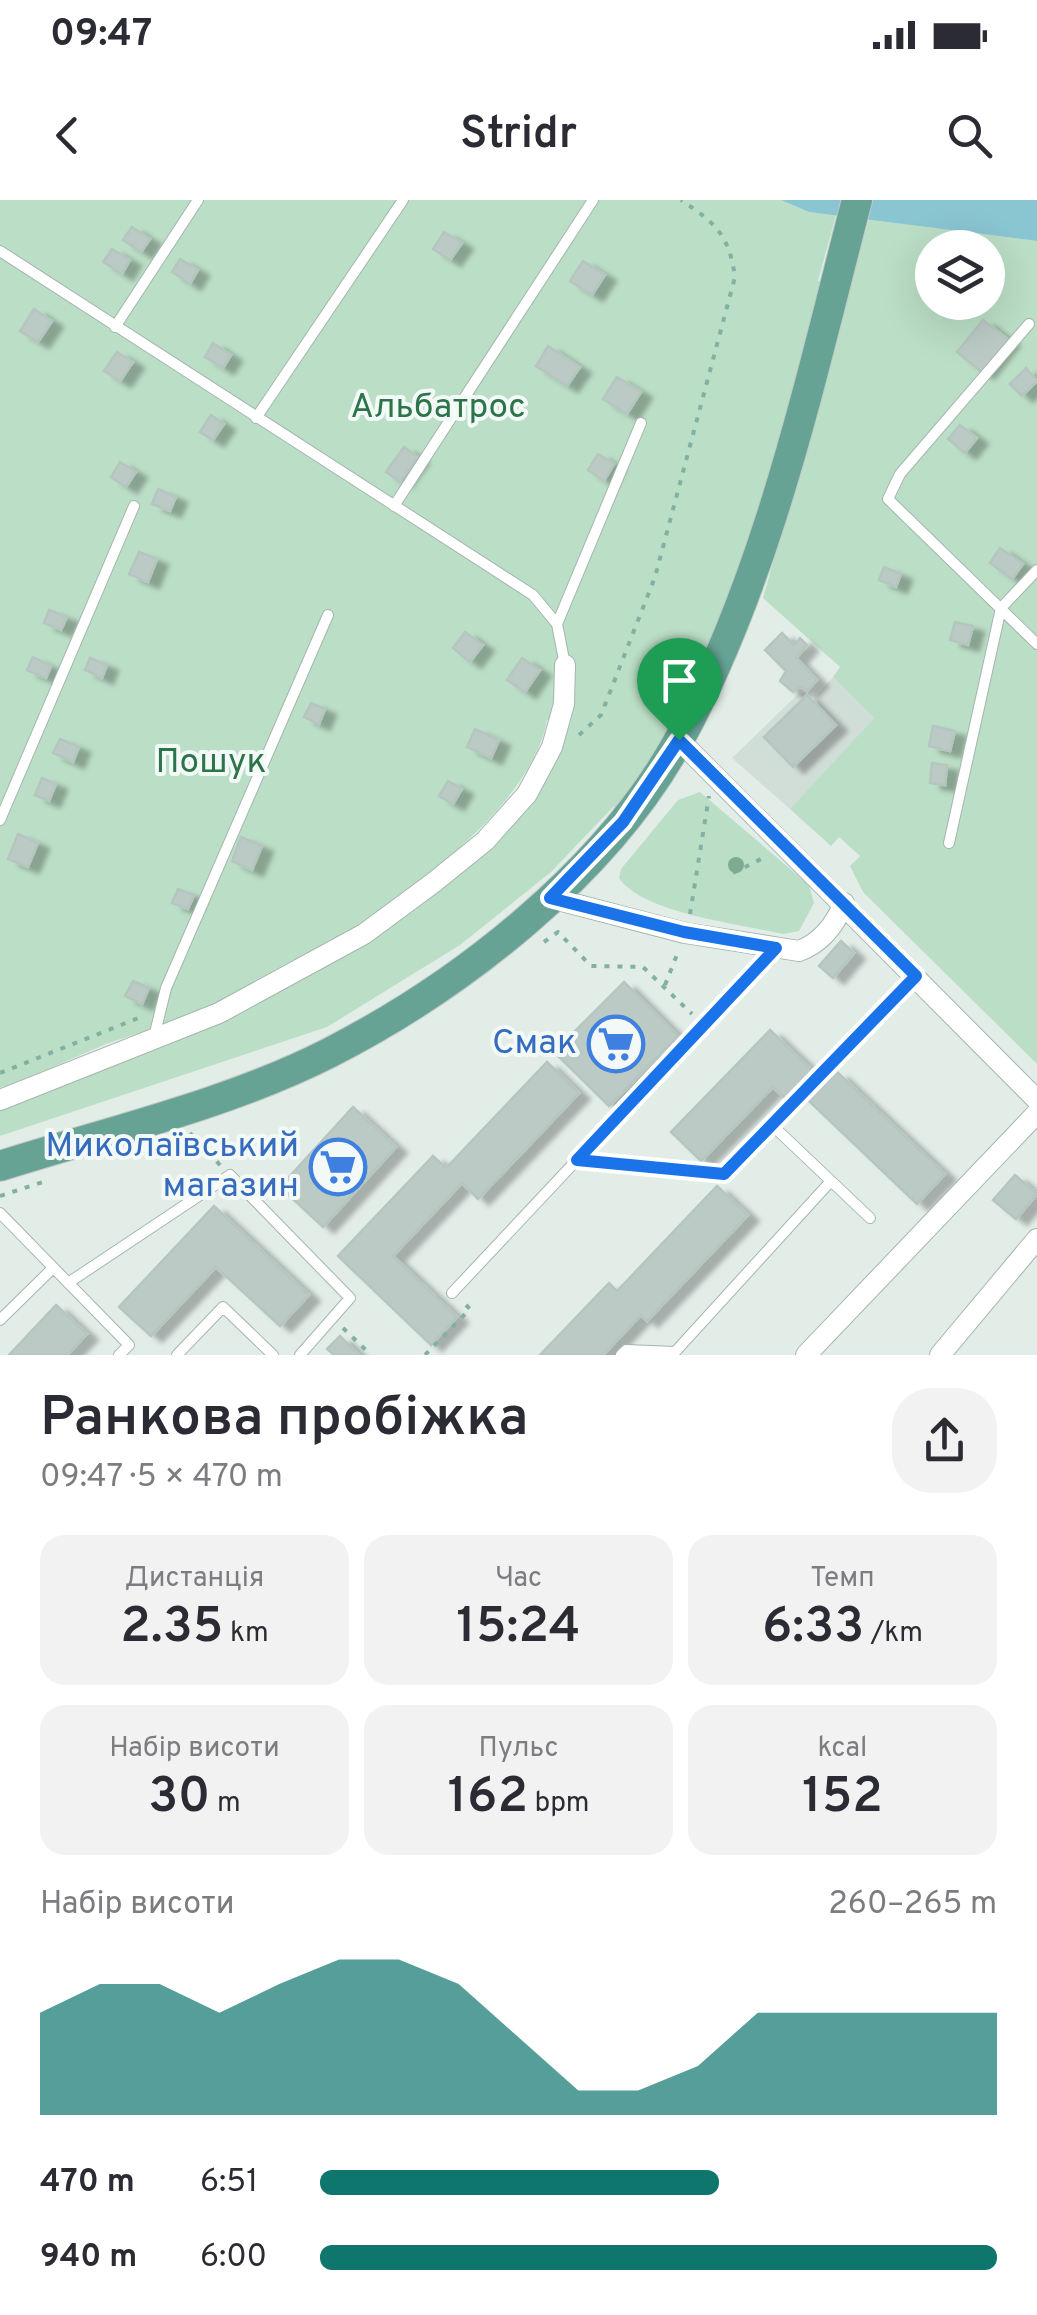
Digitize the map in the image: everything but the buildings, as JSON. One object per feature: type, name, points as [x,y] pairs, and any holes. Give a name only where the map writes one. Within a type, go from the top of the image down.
[{"type":"main road","points":[[0,1166],[275,1078],[330,1053],[465,972],[550,898],[623,822],[679,740],[747,584],[858,200]]},
{"type":"street","points":[[0,1100],[219,1012],[364,934],[485,841],[527,794],[552,747],[564,704],[565,664]]},
{"type":"street","points":[[679,740],[785,842],[1037,1100]]},
{"type":"street","points":[[550,898],[684,932],[799,952],[812,946],[838,918],[844,903]]},
{"type":"street","points":[[806,1355],[1037,1114]]},
{"type":"street","points":[[940,1355],[1037,1238]]},
{"type":"lane","points":[[115,327],[198,200]]},
{"type":"lane","points":[[256,418],[403,200]]},
{"type":"lane","points":[[394,506],[593,200]]},
{"type":"lane","points":[[0,252],[533,595],[557,624],[565,664]]},
{"type":"lane","points":[[1029,324],[900,474],[888,498],[1037,644]]},
{"type":"lane","points":[[557,624],[642,423]]},
{"type":"lane","points":[[0,820],[134,506]]},
{"type":"lane","points":[[950,843],[1001,608],[1037,570]]},
{"type":"lane","points":[[154,1038],[160,1009],[328,615]]},
{"type":"lane","points":[[452,1294],[776,948]]},
{"type":"lane","points":[[724,1174],[916,976]]},
{"type":"lane","points":[[772,1125],[870,1218]]},
{"type":"lane","points":[[68,1283],[230,1175],[350,1298],[300,1355]]},
{"type":"lane","points":[[621,1355],[626,1350],[674,1352],[830,1181]]},
{"type":"lane","points":[[0,1213],[140,1355]]},
{"type":"lane","points":[[0,1320],[53,1268]]},
{"type":"lane","points":[[177,1355],[222,1307],[273,1355]]},
{"type":"lane","points":[[119,1355],[129,1345]]},
{"type":"path","points":[[552,747],[582,733],[601,716],[648,594],[735,276],[732,253],[715,223],[680,200]]},
{"type":"path","points":[[664,988],[684,932],[706,807],[720,779]]},
{"type":"path","points":[[732,873],[785,842]]},
{"type":"path","points":[[0,1074],[160,1009]]},
{"type":"path","points":[[190,1133],[230,1175]]},
{"type":"path","points":[[577,1160],[724,1174]]},
{"type":"path","points":[[425,1355],[470,1308],[452,1294]]},
{"type":"path","points":[[333,1318],[371,1355]]},
{"type":"shaded area","points":[[833,677],[874,718],[790,809],[732,758],[799,693],[817,695]]},
{"type":"green space","points":[[0,200],[781,200],[809,212],[836,215],[818,281],[835,286],[747,584],[623,822],[614,806],[551,872],[460,945],[327,1027],[0,1136],[0,1106],[368,942],[535,799],[571,722],[547,720],[529,767],[494,814],[447,859],[392,902],[332,941],[218,1003],[0,1088]]},
{"type":"green space","points":[[869,219],[953,230],[915,230],[915,320],[1005,320],[1005,237],[1037,241],[1037,1064],[863,892],[850,866],[860,856],[839,837],[831,846],[790,809],[874,718],[833,677],[840,667],[763,598]]},
{"type":"green space","points":[[700,792],[809,885],[814,903],[799,931],[783,934],[671,909],[649,901],[619,878],[621,869],[678,800]]},
{"type":"water","points":[[781,200],[1037,200],[1037,241],[1005,237],[1005,230],[951,230],[809,212]]},
{"type":"place","name":"Смак","points":[[616,1044]]},
{"type":"place","name":"Миколаївський магазин","points":[[338,1167]]},
{"type":"route","points":[[679,740],[916,976],[724,1174],[577,1160],[776,948],[684,932],[550,898],[623,822],[679,740]]},
{"type":"park label","name":"Альбатрос","points":[[438,408]]},
{"type":"park label","name":"Пошук","points":[[211,763]]}]
